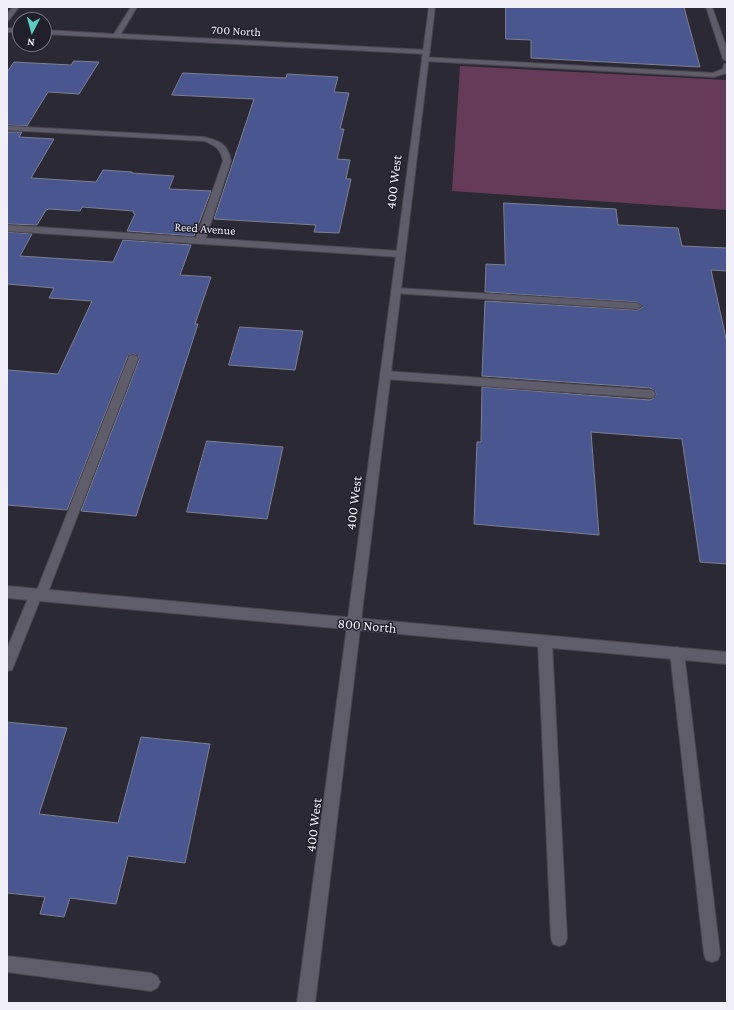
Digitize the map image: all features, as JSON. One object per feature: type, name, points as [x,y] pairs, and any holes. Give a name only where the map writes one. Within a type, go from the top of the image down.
[{"type":"street","points":[[7,19],[16,7]]},
{"type":"street","points":[[116,36],[134,7]]},
{"type":"street","name":"400 West","points":[[306,1003],[432,7]]},
{"type":"street","points":[[709,7],[727,59]]},
{"type":"street","name":"700 North","points":[[52,32],[426,55],[714,75],[726,70],[727,66]]},
{"type":"street","points":[[7,128],[204,138],[215,142],[225,151],[227,161],[200,241]]},
{"type":"street","name":"Reed Avenue","points":[[7,228],[400,254]]},
{"type":"street","points":[[396,291],[637,306]]},
{"type":"street","points":[[7,665],[38,595],[133,359]]},
{"type":"street","points":[[385,374],[650,394]]},
{"type":"street","name":"800 North","points":[[7,592],[727,658]]},
{"type":"street","points":[[545,642],[559,938]]},
{"type":"street","points":[[677,653],[712,954]]},
{"type":"street","points":[[7,964],[151,982]]},
{"type":"shaded area","points":[[460,66],[727,80],[727,210],[452,191]]},
{"type":"building","points":[[506,7],[684,7],[700,67],[531,58],[531,40],[506,39]]},
{"type":"building","points":[[74,61],[99,62],[79,94],[48,92],[27,126],[7,125],[7,72],[14,62],[71,65]]},
{"type":"building","points":[[183,73],[286,78],[287,74],[338,77],[334,92],[349,93],[340,129],[344,129],[337,159],[350,160],[346,179],[351,179],[339,233],[314,232],[316,225],[214,219],[254,99],[172,95]]},
{"type":"building","points":[[7,132],[22,132],[19,137],[54,139],[31,178],[96,182],[103,170],[132,172],[174,176],[169,189],[211,191],[194,236],[127,231],[135,214],[133,213],[134,211],[82,207],[80,211],[46,210],[37,225],[7,224]]},
{"type":"building","points":[[504,203],[616,209],[618,225],[678,228],[682,246],[727,248],[727,271],[711,270],[727,343],[727,564],[700,562],[682,439],[591,432],[599,535],[474,524],[477,442],[481,442],[482,387],[650,400],[654,398],[656,394],[655,391],[650,388],[482,376],[485,301],[637,310],[643,307],[637,302],[485,292],[486,264],[505,265]]},
{"type":"building","points":[[7,232],[32,234],[20,256],[113,262],[123,240],[191,245],[180,275],[211,277],[195,324],[198,324],[136,516],[81,511],[139,360],[138,356],[133,354],[128,356],[67,510],[7,505],[7,370],[58,374],[92,301],[49,298],[54,288],[7,284]]},
{"type":"building","points":[[240,327],[303,331],[295,370],[229,365]]},
{"type":"building","points":[[207,441],[283,447],[267,519],[187,512]]},
{"type":"building","points":[[7,722],[67,728],[39,814],[118,823],[141,737],[210,744],[185,863],[128,856],[116,904],[70,898],[64,917],[40,914],[45,897],[7,893]]}]
